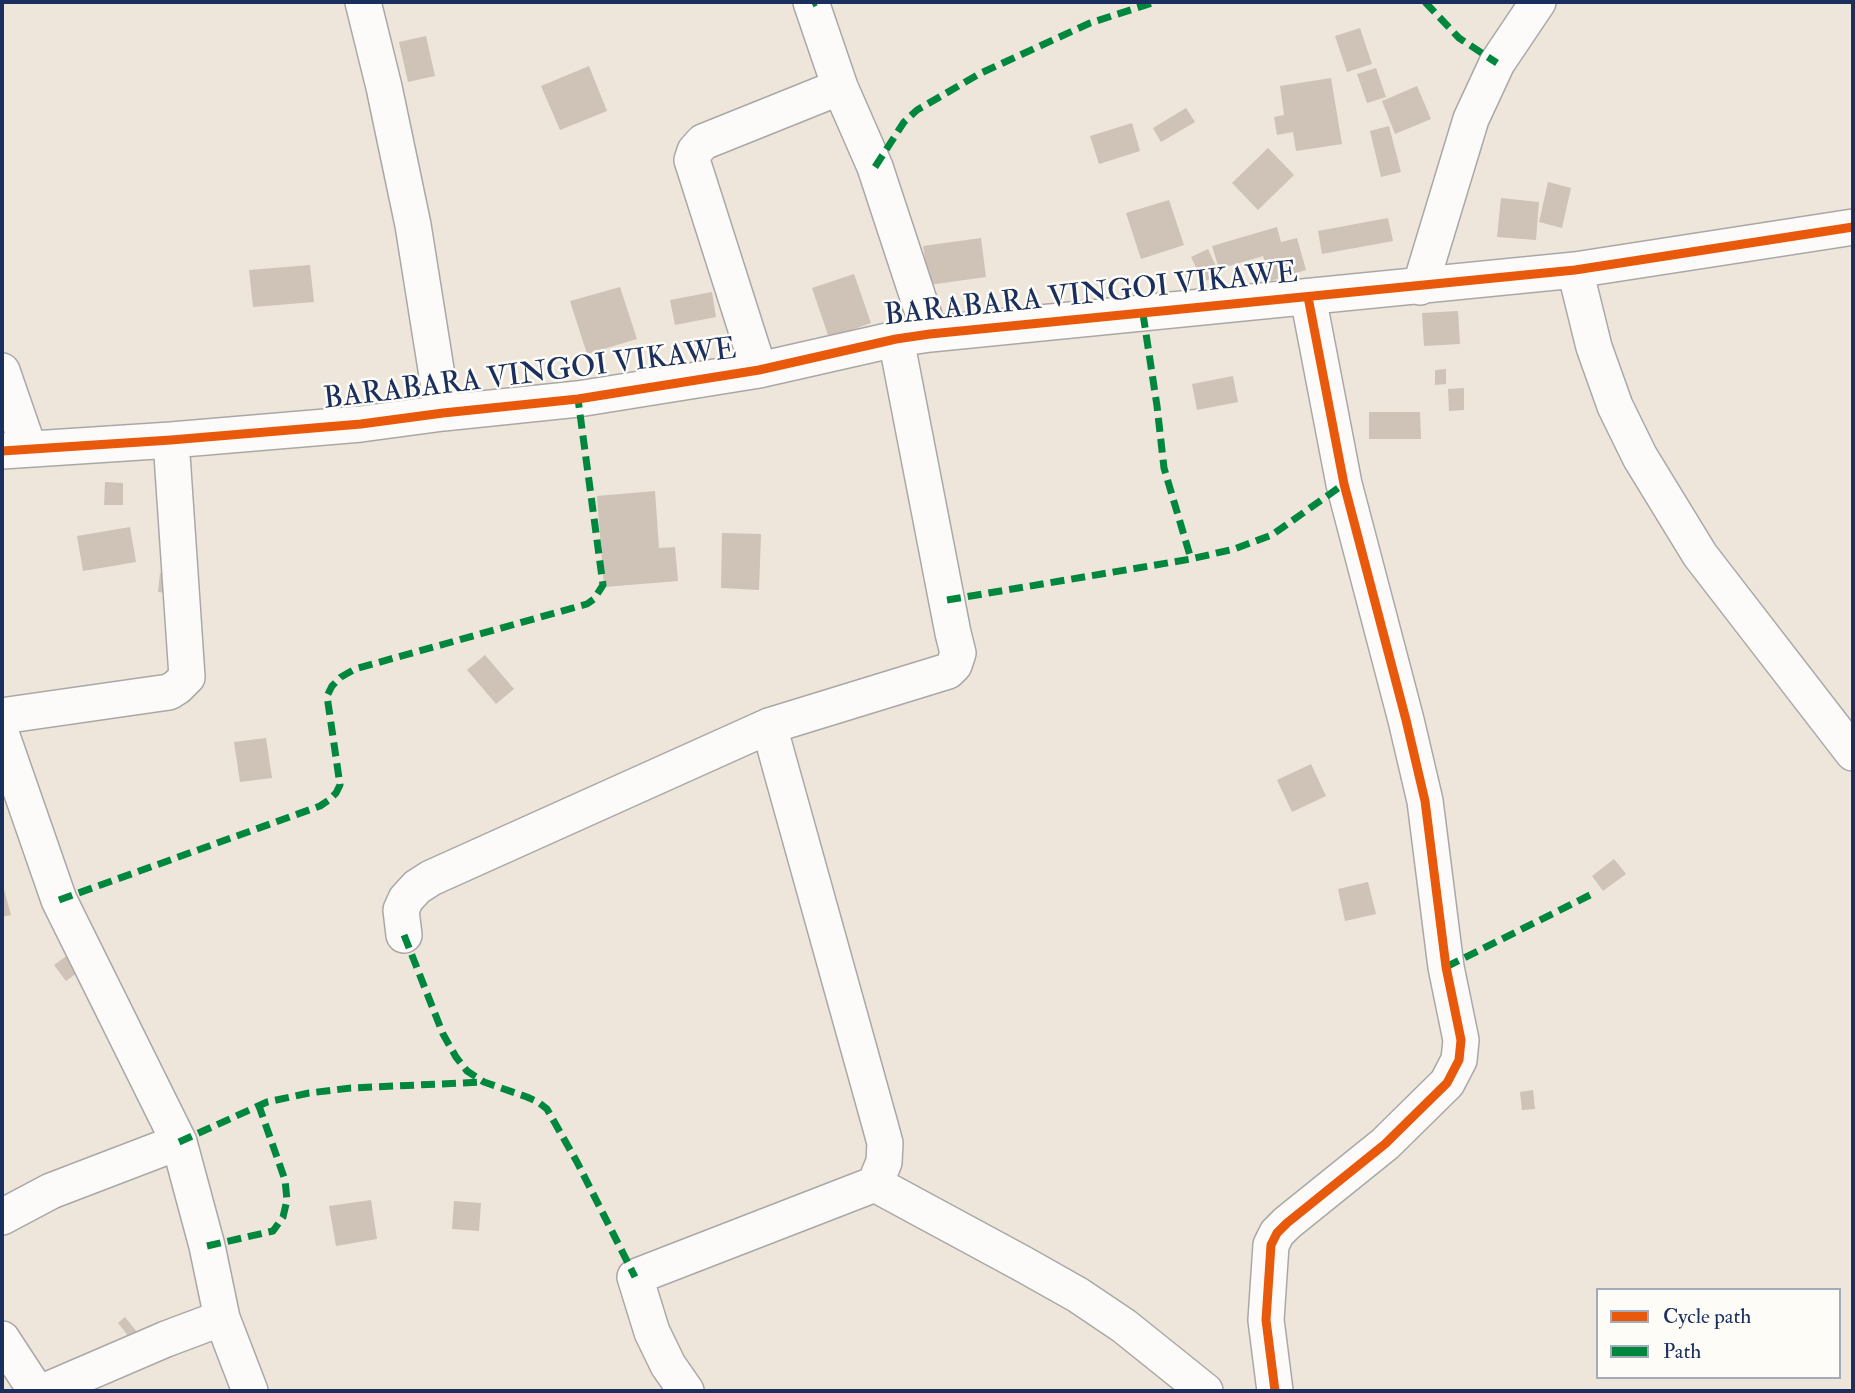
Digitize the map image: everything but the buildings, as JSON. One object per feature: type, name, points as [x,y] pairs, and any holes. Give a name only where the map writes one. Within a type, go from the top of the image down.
[{"type":"street","points":[[363,2],[413,225],[443,413]]},
{"type":"street","points":[[811,2],[840,87],[875,167],[930,334]]},
{"type":"street","points":[[1420,287],[1471,119],[1497,63],[1538,2]]},
{"type":"street","points":[[759,370],[692,160],[695,151],[704,142],[840,87]]},
{"type":"street","name":"BARABARA VINGOI VIKAWE","points":[[15,450],[361,424],[578,399],[759,370],[930,334],[1575,270],[1853,227]]},
{"type":"street","points":[[1575,270],[1594,347],[1615,406],[1640,457],[1700,555],[1853,753]]},
{"type":"street","points":[[1275,1391],[1266,1320],[1271,1245],[1287,1223],[1385,1144],[1447,1083],[1459,1060],[1461,1040],[1446,967],[1425,801],[1344,484],[1308,297]]},
{"type":"street","points":[[404,935],[401,910],[406,899],[417,887],[431,878],[769,726],[948,671],[954,665],[958,653],[897,339]]},
{"type":"street","points":[[2,371],[15,450]]},
{"type":"street","points":[[2,716],[169,692],[187,677],[171,440]]},
{"type":"street","points":[[687,1391],[668,1365],[652,1332],[635,1277],[875,1184],[884,1162],[884,1143],[769,726]]},
{"type":"street","points":[[2,736],[59,900],[179,1142],[207,1246],[222,1318],[250,1391]]},
{"type":"street","points":[[2,1217],[60,1188],[179,1142]]},
{"type":"street","points":[[875,1184],[1078,1295],[1124,1326],[1205,1391]]},
{"type":"street","points":[[44,1391],[222,1318]]},
{"type":"street","points":[[2,1339],[36,1391]]},
{"type":"marked path","points":[[812,4],[816,2]]},
{"type":"marked path","points":[[875,167],[904,122],[917,110],[981,73],[1090,23],[1155,2]]},
{"type":"marked path","points":[[1425,2],[1459,38],[1497,63]]},
{"type":"marked path","points":[[1143,314],[1164,468],[1191,559]]},
{"type":"marked path","points":[[59,900],[320,806],[329,800],[340,785],[327,696],[341,677],[355,669],[587,604],[594,599],[603,585],[578,399]]},
{"type":"marked path","points":[[947,600],[1191,559],[1234,549],[1272,535],[1344,484]]},
{"type":"marked path","points":[[1446,967],[1592,894]]},
{"type":"marked path","points":[[404,935],[443,1034],[456,1057],[467,1071],[484,1082],[527,1097],[547,1109],[635,1277]]},
{"type":"marked path","points":[[179,1142],[267,1102],[309,1093],[351,1088],[484,1082]]},
{"type":"marked path","points":[[207,1246],[273,1231],[283,1217],[287,1200],[285,1180],[259,1106]]},
{"type":"cycle path","points":[[2,451],[361,424],[578,399],[759,370],[896,339],[930,334],[1575,270],[1853,227]]},
{"type":"cycle path","points":[[1275,1391],[1266,1320],[1271,1245],[1277,1233],[1385,1144],[1447,1083],[1459,1060],[1461,1040],[1446,967],[1425,801],[1344,484],[1308,297]]}]
